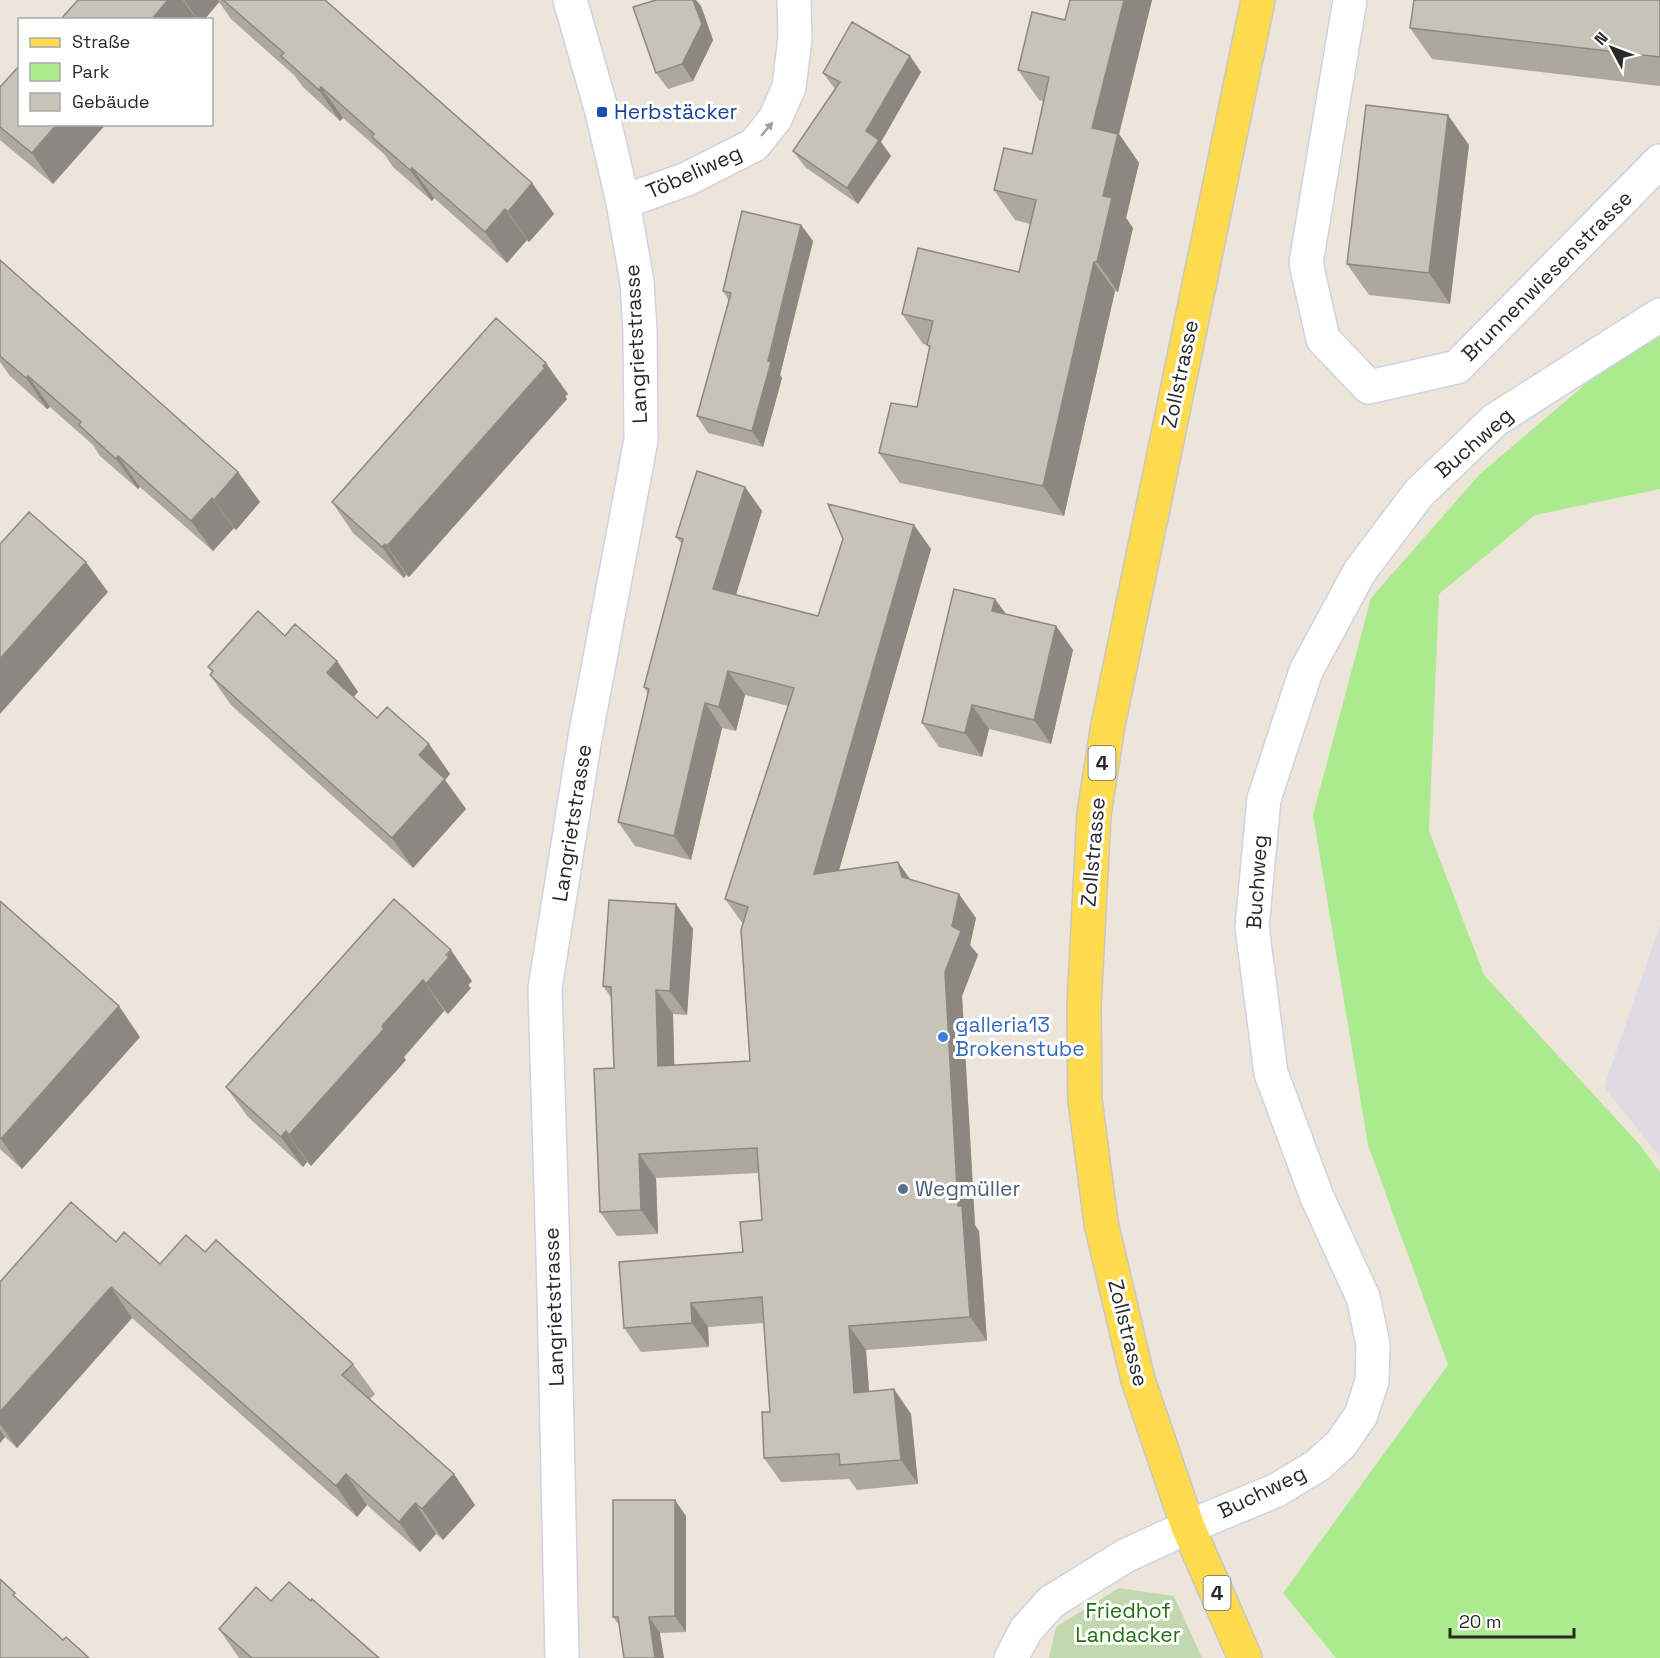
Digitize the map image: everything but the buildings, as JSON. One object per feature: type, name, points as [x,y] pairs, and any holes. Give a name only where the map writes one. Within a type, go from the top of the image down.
[{"type":"main road","name":"Zollstrasse","points":[[1245,1658],[1188,1527],[1138,1380],[1101,1222],[1085,1100],[1084,1006],[1094,814],[1107,725],[1258,0]]},
{"type":"street","name":"Langrietstrasse","points":[[562,1658],[555,1323],[544,988],[585,738],[641,440],[637,282],[623,202],[603,112],[570,0]]},
{"type":"street","name":"Töbeliweg","points":[[623,202],[687,179],[754,145],[775,119],[789,87],[795,38],[794,0]]},
{"type":"street","name":"Brunnenwiesenstrasse","points":[[1350,0],[1306,263],[1323,339],[1369,387],[1457,367],[1660,161]]},
{"type":"street","name":"Buchweg","points":[[1011,1658],[1026,1630],[1051,1602],[1125,1556],[1277,1490],[1318,1465],[1341,1444],[1360,1415],[1372,1381],[1373,1344],[1363,1297],[1317,1197],[1271,1073],[1252,927],[1264,799],[1306,671],[1360,571],[1419,493],[1495,420],[1660,315]]},
{"type":"shaded area","points":[[1660,925],[1660,1157],[1604,1087]]},
{"type":"green space","points":[[1660,325],[1660,489],[1535,515],[1439,594],[1429,831],[1484,975],[1639,1144],[1660,1172],[1660,1658],[1336,1658],[1283,1593],[1448,1365],[1368,1145],[1313,815],[1371,598],[1480,474],[1643,335]]},
{"type":"green space","name":"Friedhof Landacker","points":[[1119,1588],[1174,1596],[1202,1658],[1049,1658],[1056,1627]]},
{"type":"place","name":"Herbstäcker","points":[[602,112]]},
{"type":"place","name":"galleria13 Brokenstube","points":[[943,1037]]},
{"type":"place","name":"Wegmüller","points":[[903,1189]]}]
